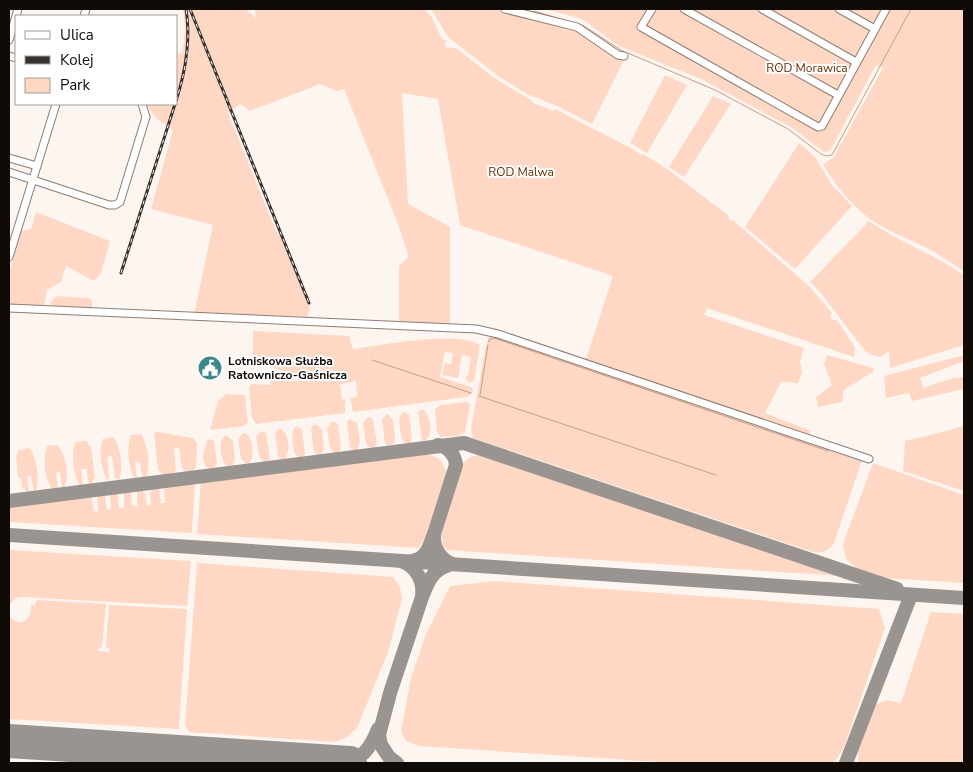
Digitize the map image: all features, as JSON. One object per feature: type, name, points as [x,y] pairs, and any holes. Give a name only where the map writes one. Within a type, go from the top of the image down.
[{"type":"street","points":[[505,9],[577,27],[618,55],[624,56]]},
{"type":"street","points":[[652,9],[641,27],[818,127],[822,126],[886,9]]},
{"type":"street","points":[[684,9],[838,95]]},
{"type":"street","points":[[762,9],[856,62]]},
{"type":"street","points":[[839,9],[874,29]]},
{"type":"street","points":[[9,40],[15,19]]},
{"type":"street","points":[[9,257],[56,105]]},
{"type":"street","points":[[9,172],[109,205],[118,204],[146,117],[142,105]]},
{"type":"street","points":[[9,158],[37,166]]},
{"type":"street","points":[[9,308],[476,329],[507,337],[868,459]]},
{"type":"green space","name":"ROD Malwa","points":[[183,9],[245,9],[256,18],[255,9],[424,9],[431,16],[442,39],[446,40],[445,47],[456,48],[493,77],[533,103],[554,111],[555,109],[625,145],[640,155],[643,154],[669,170],[729,216],[729,220],[734,221],[810,287],[832,313],[830,317],[833,320],[837,320],[855,347],[854,357],[707,308],[704,315],[804,348],[800,361],[802,372],[798,383],[781,382],[765,413],[811,431],[809,435],[586,359],[613,276],[460,225],[438,99],[402,93],[408,204],[450,227],[450,324],[399,322],[399,266],[409,257],[398,224],[344,89],[337,91],[320,84],[250,111],[240,104],[228,113],[310,308],[307,317],[195,314],[213,225],[151,209],[173,130],[156,118],[147,105],[178,105],[178,53],[182,54],[185,26]]},
{"type":"green space","points":[[431,9],[492,9],[509,12],[574,29],[625,58],[592,124],[557,106],[527,94],[498,76],[448,37]]},
{"type":"green space","name":"ROD Morawica","points":[[545,9],[964,9],[964,271],[925,247],[890,231],[870,219],[844,194],[823,164],[833,158],[883,68],[876,65],[830,151],[824,152],[791,127],[701,79],[619,46],[582,19]]},
{"type":"green space","points":[[665,75],[687,85],[647,153],[630,143]]},
{"type":"green space","points":[[713,96],[731,104],[684,177],[669,167]]},
{"type":"green space","points":[[799,143],[815,157],[832,185],[852,206],[795,269],[745,227]]},
{"type":"green space","points":[[36,212],[110,241],[101,273],[94,281],[66,266],[61,282],[47,290],[44,306],[9,305],[9,274],[21,231],[31,229]]},
{"type":"green space","points":[[869,221],[964,275],[964,345],[890,368],[889,351],[880,357],[869,354],[810,282]]},
{"type":"green space","points":[[58,296],[89,298],[92,301],[92,309],[52,306],[50,303]]},
{"type":"green space","points":[[253,331],[349,336],[353,349],[419,340],[455,339],[469,341],[480,345],[474,381],[469,383],[466,379],[471,357],[462,355],[458,378],[442,375],[445,363],[451,364],[453,353],[445,352],[440,377],[471,387],[473,389],[472,394],[466,397],[353,412],[350,398],[357,397],[356,381],[340,384],[342,399],[345,399],[345,413],[256,424],[252,418],[249,387],[252,384],[270,385],[270,380],[305,381],[253,359]]},
{"type":"green space","points":[[493,336],[862,460],[834,543],[825,551],[813,552],[473,438],[471,428],[486,345],[488,338]]},
{"type":"green space","points":[[827,355],[873,368],[874,371],[844,390],[842,402],[818,407],[816,397],[832,385],[824,364]]},
{"type":"green space","points":[[964,355],[964,361],[920,378],[923,388],[953,378],[964,377],[964,389],[912,401],[909,393],[886,398],[884,376]]},
{"type":"green space","points":[[226,394],[245,395],[248,422],[244,426],[210,430],[218,401]]},
{"type":"green space","points":[[468,402],[470,405],[465,432],[458,436],[440,437],[437,431],[435,409],[441,405]]},
{"type":"green space","points":[[420,410],[424,410],[430,422],[429,435],[424,441],[422,440],[418,413]]},
{"type":"green space","points":[[403,412],[409,414],[412,440],[410,443],[405,443],[401,437],[399,418]]},
{"type":"green space","points":[[387,414],[393,420],[395,438],[394,443],[389,446],[385,444],[382,419]]},
{"type":"green space","points":[[368,417],[373,419],[377,444],[374,448],[366,444],[363,423]]},
{"type":"green space","points":[[350,419],[357,423],[360,442],[357,450],[350,448],[347,422]]},
{"type":"green space","points":[[332,421],[338,424],[341,449],[339,452],[334,453],[330,448],[327,428]]},
{"type":"green space","points":[[315,424],[322,429],[324,449],[321,454],[317,455],[314,452],[311,428]]},
{"type":"green space","points":[[964,425],[964,491],[903,471],[905,441]]},
{"type":"green space","points":[[296,426],[302,429],[305,454],[299,458],[294,452],[292,432]]},
{"type":"green space","points":[[280,428],[287,438],[288,447],[287,456],[282,460],[278,457],[275,432]]},
{"type":"green space","points":[[261,431],[266,433],[270,458],[267,462],[264,462],[259,456],[256,437]]},
{"type":"green space","points":[[158,432],[193,438],[197,443],[196,468],[186,473],[182,467],[179,448],[174,448],[176,470],[172,474],[163,475],[158,469],[154,433]]},
{"type":"green space","points":[[243,433],[246,433],[252,443],[253,452],[249,464],[246,464],[241,458],[238,439]]},
{"type":"green space","points":[[141,434],[147,449],[148,473],[146,478],[143,478],[140,462],[135,462],[137,477],[135,479],[129,463],[128,451],[131,435]]},
{"type":"green space","points":[[226,435],[233,441],[235,460],[232,466],[228,467],[221,455],[221,442]]},
{"type":"green space","points":[[113,437],[120,452],[121,475],[119,480],[115,478],[112,456],[107,457],[108,481],[102,466],[101,444],[103,439]]},
{"type":"green space","points":[[209,439],[214,441],[217,462],[215,467],[210,469],[203,461]]},
{"type":"green space","points":[[86,441],[91,447],[95,477],[91,485],[89,485],[86,469],[81,469],[83,484],[80,486],[74,470],[74,447],[75,442]]},
{"type":"green space","points":[[58,445],[65,460],[67,478],[64,488],[62,487],[60,472],[56,473],[58,487],[53,490],[46,475],[45,457],[47,446]]},
{"type":"green space","points":[[30,448],[36,464],[38,481],[36,492],[34,492],[31,476],[27,476],[28,493],[22,487],[21,478],[18,477],[16,456],[19,450]]},
{"type":"green space","points":[[426,453],[441,460],[448,476],[429,530],[419,548],[197,534],[201,481]]},
{"type":"green space","points":[[484,454],[840,576],[447,550],[443,546],[440,527],[461,465],[470,457]]},
{"type":"green space","points":[[873,463],[964,495],[964,583],[885,578],[855,567],[846,559],[843,544]]},
{"type":"green space","points":[[195,482],[192,533],[9,522],[9,506],[91,496],[94,511],[98,511],[97,496],[103,494],[107,510],[111,509],[110,495],[116,492],[118,493],[119,508],[124,508],[124,491],[131,492],[132,506],[137,506],[137,490],[140,489],[145,493],[147,506],[151,505],[150,493],[155,487],[159,489],[161,503],[165,503],[164,486]]},
{"type":"green space","points":[[9,550],[191,561],[187,606],[23,597],[16,598],[9,605]]},
{"type":"green space","points":[[197,563],[393,577],[400,587],[402,599],[388,652],[357,728],[347,737],[335,742],[189,732],[185,725]]},
{"type":"green space","points":[[496,581],[879,609],[885,628],[844,747],[832,763],[674,763],[419,746],[406,741],[401,731],[411,678],[426,634],[450,586]]},
{"type":"green space","points":[[37,600],[106,604],[102,647],[98,648],[98,651],[109,652],[110,648],[106,648],[109,605],[187,609],[179,729],[9,719],[9,615],[17,621],[24,621],[30,615],[31,605],[35,605]]},
{"type":"green space","points":[[931,612],[964,614],[964,763],[859,763],[857,749],[874,705],[887,700],[901,703]]},
{"type":"waterway","points":[[628,53],[715,90],[788,129],[826,156],[832,155],[911,9]]},
{"type":"waterway","points":[[534,11],[584,26],[624,52]]},
{"type":"waterway","points":[[489,342],[489,340],[494,338],[828,451]]},
{"type":"waterway","points":[[480,395],[488,345]]},
{"type":"waterway","points":[[372,360],[471,393]]},
{"type":"waterway","points":[[479,396],[716,475]]},
{"type":"taxiway","points":[[9,501],[464,443],[897,589]]},
{"type":"taxiway","points":[[434,534],[456,465],[451,452],[438,445]]},
{"type":"taxiway","points":[[412,561],[424,555],[434,534],[438,552],[452,564]]},
{"type":"taxiway","points":[[9,535],[964,598]]},
{"type":"taxiway","points":[[401,561],[411,567],[418,575],[422,585],[422,597],[435,573],[449,565]]},
{"type":"taxiway","points":[[846,763],[911,595]]},
{"type":"taxiway","points":[[397,763],[389,757],[381,745],[379,735],[390,693],[422,597]]},
{"type":"taxiway","points":[[339,762],[354,759],[364,753],[378,729]]},
{"type":"runway","points":[[9,741],[350,763]]},
{"type":"railway","points":[[178,93],[187,55],[186,9]]},
{"type":"railway","points":[[190,9],[309,303]]},
{"type":"railway","points":[[121,273],[175,105]]},
{"type":"place","name":"Lotniskowa Służba Ratowniczo-Gaśnicza","points":[[210,368]]}]
